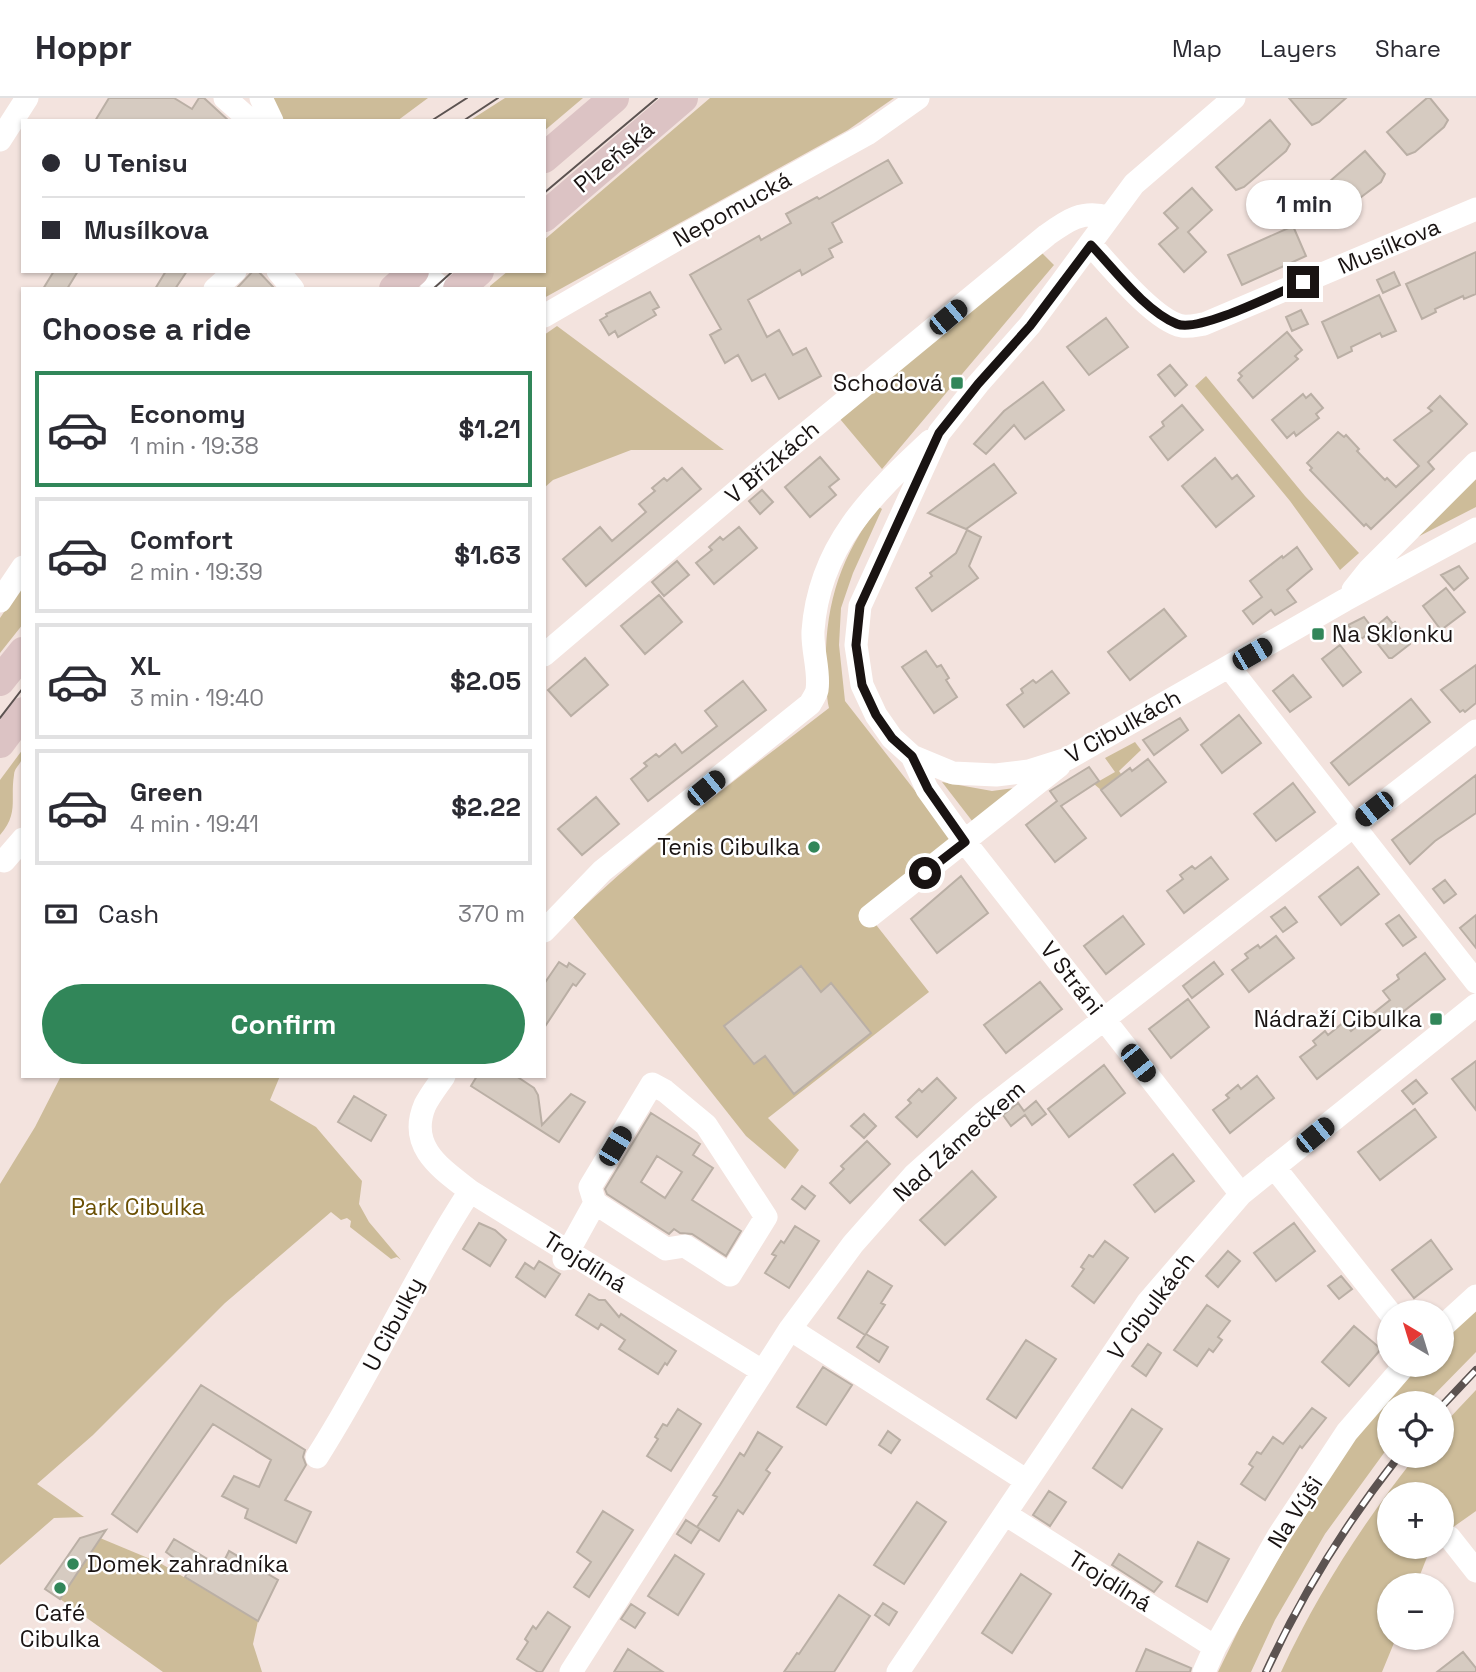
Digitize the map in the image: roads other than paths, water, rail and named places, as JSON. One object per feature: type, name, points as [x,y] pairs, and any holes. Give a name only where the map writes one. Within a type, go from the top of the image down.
[{"type":"main road","name":"Plzeňská","points":[[546,156],[614,98]]},
{"type":"main road","name":"Plzeňská","points":[[546,215],[683,98]]},
{"type":"main road","points":[[396,287],[412,273]]},
{"type":"main road","points":[[460,287],[477,273]]},
{"type":"main road","points":[[0,681],[21,655]]},
{"type":"main road","points":[[0,743],[21,715]]},
{"type":"street","points":[[0,140],[27,98]]},
{"type":"street","points":[[225,98],[249,119]]},
{"type":"street","points":[[261,98],[271,119]]},
{"type":"street","name":"Nepomucká","points":[[546,315],[867,134],[918,98]]},
{"type":"street","name":"V Cibulkách","points":[[1234,98],[1134,184],[1030,326],[939,433],[860,606],[856,645],[862,685],[876,715],[892,738],[912,756],[953,773],[996,775],[1029,771],[1067,760],[1345,600],[1476,529]]},
{"type":"street","name":"Musílkova","points":[[1091,245],[1154,311],[1180,326],[1193,326],[1204,324],[1476,209]]},
{"type":"street","name":"V Břízkách","points":[[546,653],[770,463],[1047,235],[1076,218],[1093,213],[1108,217]]},
{"type":"street","points":[[280,273],[291,287]]},
{"type":"street","points":[[422,273],[440,287]]},
{"type":"street","points":[[546,929],[602,871],[810,705],[817,691],[813,633],[819,590],[837,545],[884,484],[939,433]]},
{"type":"street","points":[[1345,600],[1370,570],[1476,463]]},
{"type":"street","points":[[0,601],[21,570]]},
{"type":"street","points":[[1229,667],[1476,982]]},
{"type":"street","name":"Nad Zámečkem","points":[[572,1672],[790,1329],[853,1244],[914,1175],[983,1113],[1476,730]]},
{"type":"street","name":"V Stráni","points":[[912,756],[928,789],[965,842],[1241,1194]]},
{"type":"street","points":[[870,916],[1067,760]]},
{"type":"street","points":[[9,861],[21,842]]},
{"type":"street","name":"V Cibulkách","points":[[898,1672],[1148,1302],[1241,1194],[1476,1005]]},
{"type":"street","name":"Trojdílná","points":[[443,1078],[425,1105],[421,1123],[422,1140],[426,1152],[434,1162],[470,1191],[566,1255],[762,1371]]},
{"type":"street","points":[[566,1255],[595,1203],[590,1187],[652,1084],[665,1091],[705,1125],[766,1217],[730,1275],[685,1246],[666,1249],[595,1203]]},
{"type":"street","points":[[1274,1167],[1380,1300]]},
{"type":"street","name":"U Cibulky","points":[[317,1457],[347,1410],[421,1271],[470,1191]]},
{"type":"street","points":[[1454,1316],[1476,1296]]},
{"type":"street","points":[[790,1329],[1027,1481]]},
{"type":"street","name":"Na Výši","points":[[1204,1672],[1215,1647],[1279,1535],[1347,1433],[1395,1377]]},
{"type":"street","name":"Trojdílná","points":[[1006,1514],[1215,1647]]},
{"type":"street","points":[[1454,1543],[1476,1572]]},
{"type":"tram line","points":[[434,119],[467,98]]},
{"type":"tram line","points":[[466,119],[498,98]]},
{"type":"tram line","points":[[546,191],[657,98]]},
{"type":"tram line","points":[[435,287],[451,273]]},
{"type":"tram line","points":[[0,718],[21,691]]},
{"type":"railway","points":[[1454,1393],[1476,1370]]},
{"type":"railway","points":[[1266,1672],[1326,1560],[1390,1468]]},
{"type":"place","name":"Schodová","points":[[957,383]]},
{"type":"place","name":"Na Sklonku","points":[[1318,634]]},
{"type":"place","name":"Tenis Cibulka","points":[[814,847]]},
{"type":"place","name":"Nádraží Cibulka","points":[[1436,1019]]},
{"type":"place","name":"Domek zahradníka","points":[[73,1564]]},
{"type":"place","name":"Café Cibulka","points":[[60,1588]]},
{"type":"park label","name":"Park Cibulka","points":[[138,1207]]}]
